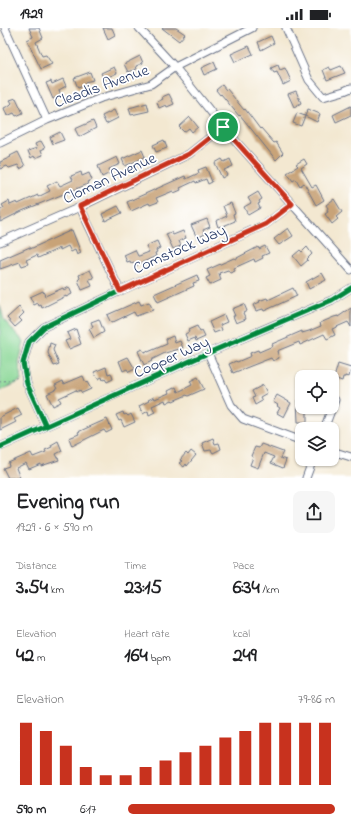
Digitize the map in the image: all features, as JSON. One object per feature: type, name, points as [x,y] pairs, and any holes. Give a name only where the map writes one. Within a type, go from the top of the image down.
[{"type":"street","points":[[5,28],[47,120]]},
{"type":"street","points":[[139,28],[175,67],[223,127],[351,270]]},
{"type":"street","name":"Cleadis Avenue","points":[[0,143],[47,120],[101,98],[152,84],[175,67],[252,28]]},
{"type":"street","points":[[286,28],[309,80],[323,97],[351,88]]},
{"type":"street","name":"Cloman Avenue","points":[[0,242],[189,154],[223,127]]},
{"type":"street","name":"Comstock Way","points":[[46,426],[27,384],[23,363],[29,342],[44,327],[266,224],[292,204]]},
{"type":"street","points":[[80,206],[120,291]]},
{"type":"street","name":"Cooper Way","points":[[0,447],[208,353],[332,300],[351,288]]},
{"type":"street","points":[[208,353],[231,405],[243,419],[295,438]]},
{"type":"street","points":[[339,453],[351,457]]},
{"type":"street","points":[[306,478],[310,466]]},
{"type":"path","points":[[0,382],[25,376]]},
{"type":"green space","points":[[0,305],[4,320],[24,342],[19,362],[21,381],[0,391]]},
{"type":"building","points":[[29,28],[39,28],[43,38],[36,42],[42,56],[46,55],[52,64],[41,69],[27,40],[33,37]]},
{"type":"building","points":[[103,28],[112,28],[115,35],[108,39]]},
{"type":"building","points":[[162,28],[176,28],[185,34],[179,41]]},
{"type":"building","points":[[271,36],[274,43],[261,50],[258,42]]},
{"type":"building","points":[[249,46],[253,54],[235,62],[231,54]]},
{"type":"building","points":[[140,56],[143,63],[136,66],[137,69],[128,72],[124,64]]},
{"type":"building","points":[[214,62],[217,69],[204,75],[201,68]]},
{"type":"building","points":[[278,65],[280,70],[285,68],[291,81],[283,85],[277,72],[274,73],[271,68]]},
{"type":"building","points":[[341,66],[345,73],[327,80],[323,70],[329,67],[331,70]]},
{"type":"building","points":[[114,67],[117,73],[104,79],[101,73]]},
{"type":"building","points":[[90,72],[93,80],[85,82],[86,85],[78,88],[74,78]]},
{"type":"building","points":[[63,79],[66,86],[59,90],[61,95],[53,99],[46,83],[51,81],[52,84]]},
{"type":"building","points":[[222,85],[244,110],[245,109],[260,129],[261,128],[274,143],[276,142],[283,153],[276,160],[240,115],[239,116],[216,90]]},
{"type":"building","points":[[296,91],[301,103],[294,107],[288,94]]},
{"type":"building","points":[[169,94],[174,104],[159,108],[157,102],[163,99],[162,97]]},
{"type":"building","points":[[16,98],[23,113],[16,116],[14,113],[7,116],[4,108],[12,103],[10,100]]},
{"type":"building","points":[[147,103],[149,111],[131,115],[129,108]]},
{"type":"building","points":[[351,106],[351,115],[336,122],[333,115]]},
{"type":"building","points":[[308,109],[320,114],[317,122],[305,116]]},
{"type":"building","points":[[114,110],[118,118],[106,124],[102,116]]},
{"type":"building","points":[[297,113],[305,116],[301,126],[293,123]]},
{"type":"building","points":[[190,117],[198,127],[192,132],[189,128],[184,132],[179,127]]},
{"type":"building","points":[[93,121],[96,128],[79,137],[75,129]]},
{"type":"building","points":[[60,132],[64,140],[53,144],[50,137]]},
{"type":"building","points":[[164,140],[167,148],[156,152],[153,145]]},
{"type":"building","points":[[41,141],[45,148],[41,150],[43,155],[35,158],[34,156],[31,158],[28,151],[37,148],[35,144]]},
{"type":"building","points":[[142,150],[145,157],[125,166],[122,159]]},
{"type":"building","points":[[18,152],[25,166],[20,169],[18,165],[9,168],[7,166],[0,169],[0,162]]},
{"type":"building","points":[[117,157],[120,164],[109,169],[110,173],[102,177],[98,166]]},
{"type":"building","points":[[222,159],[224,162],[230,159],[233,166],[224,170],[227,175],[222,178],[215,163]]},
{"type":"building","points":[[304,159],[307,164],[301,168],[312,187],[316,185],[324,200],[316,205],[304,183],[300,186],[296,179],[293,181],[287,173],[298,166],[296,164]]},
{"type":"building","points":[[206,167],[212,182],[208,184],[206,179],[196,183],[195,181],[180,188],[181,190],[174,193],[173,191],[156,198],[158,202],[150,205],[149,203],[131,211],[127,202],[185,176],[186,179],[199,173],[198,170]]},
{"type":"building","points":[[81,172],[82,176],[89,173],[92,180],[87,182],[88,184],[22,211],[0,222],[0,210],[4,208],[2,205],[9,201],[10,205],[17,202],[18,204],[38,195],[38,197],[50,191],[47,186],[57,181],[60,186],[73,180],[71,176]]},
{"type":"building","points":[[258,192],[262,199],[258,204],[260,208],[248,215],[244,207],[251,203],[248,198]]},
{"type":"building","points":[[334,199],[342,212],[336,217],[338,219],[332,224],[325,214],[328,212],[326,205]]},
{"type":"building","points":[[231,203],[235,213],[233,214],[235,221],[218,227],[216,221],[227,216],[223,206]]},
{"type":"building","points":[[118,206],[122,213],[105,221],[102,214]]},
{"type":"building","points":[[207,219],[210,227],[203,230],[205,234],[197,238],[191,225]]},
{"type":"building","points":[[288,228],[293,236],[279,245],[274,239]]},
{"type":"building","points":[[72,230],[81,253],[77,255],[75,250],[71,252],[68,246],[38,258],[37,255],[26,260],[28,264],[22,266],[20,262],[0,269],[0,260],[30,247],[30,249]]},
{"type":"building","points":[[183,231],[186,238],[179,241],[181,246],[173,249],[166,234],[171,232],[173,235]]},
{"type":"building","points":[[157,241],[160,248],[156,250],[156,256],[135,266],[134,262],[127,262],[124,255],[135,250],[138,256],[149,252],[146,246]]},
{"type":"building","points":[[265,246],[269,253],[262,256],[263,258],[255,262],[254,259],[234,268],[235,271],[230,273],[228,270],[219,273],[221,280],[210,285],[206,278],[210,276],[207,270],[234,258],[235,259],[258,247],[259,249]]},
{"type":"building","points":[[307,247],[312,254],[301,266],[293,256],[300,250],[302,252]]},
{"type":"building","points":[[90,270],[94,278],[89,279],[92,286],[82,290],[78,280],[80,278],[79,275]]},
{"type":"building","points":[[322,273],[326,280],[309,289],[306,282]]},
{"type":"building","points":[[197,275],[199,281],[193,283],[194,286],[158,302],[154,294]]},
{"type":"building","points":[[69,287],[72,294],[42,308],[38,303],[34,305],[30,297],[43,291],[45,296]]},
{"type":"building","points":[[293,288],[297,296],[264,311],[263,309],[256,311],[253,305],[260,302],[259,301],[267,298],[268,300]]},
{"type":"building","points":[[139,301],[141,305],[149,302],[153,310],[136,316],[134,312],[111,323],[107,315]]},
{"type":"building","points":[[244,304],[247,311],[243,313],[246,319],[236,323],[232,309]]},
{"type":"building","points":[[19,307],[24,313],[19,318],[22,321],[15,327],[7,318]]},
{"type":"building","points":[[351,308],[351,327],[348,322],[332,329],[335,335],[327,339],[324,334],[300,345],[299,342],[277,351],[279,358],[273,361],[271,358],[233,373],[229,364],[251,356],[250,353],[258,350],[259,352],[273,346],[272,344],[302,331],[302,333],[321,326],[320,323],[334,317],[338,317]]},
{"type":"building","points":[[224,315],[227,322],[220,325],[222,330],[214,333],[209,322]]},
{"type":"building","points":[[99,319],[104,332],[94,338],[89,329],[93,327],[91,322]]},
{"type":"building","points":[[197,326],[205,337],[196,341],[195,338],[188,341],[185,334],[189,332],[188,330]]},
{"type":"building","points":[[76,329],[81,344],[69,349],[65,341],[70,339],[67,333]]},
{"type":"building","points":[[173,336],[175,343],[180,341],[183,348],[165,353],[144,365],[138,351],[142,349],[144,352],[148,352],[167,344],[166,339]]},
{"type":"building","points":[[50,343],[55,345],[53,350],[59,364],[54,366],[48,353]]},
{"type":"building","points":[[128,357],[135,369],[129,372],[127,369],[123,371],[119,361]]},
{"type":"building","points":[[338,364],[351,368],[349,377],[343,377],[342,381],[339,380],[339,370],[336,370]]},
{"type":"building","points":[[106,367],[108,374],[111,373],[113,379],[107,382],[105,379],[103,380],[102,377],[98,379],[94,372]]},
{"type":"building","points":[[83,376],[91,389],[82,393],[80,390],[77,392],[76,390],[59,398],[61,402],[53,406],[47,394],[57,389],[55,385],[63,381],[64,384]]},
{"type":"building","points":[[198,377],[204,389],[166,403],[165,400],[152,406],[155,412],[149,415],[148,411],[143,414],[139,406],[154,397],[155,399],[169,393],[168,391],[176,387],[178,392],[192,385],[190,381]]},
{"type":"building","points":[[263,385],[267,393],[260,397],[262,401],[255,405],[252,398],[255,397],[252,391]]},
{"type":"building","points":[[277,395],[291,403],[284,417],[277,413],[280,408],[273,402]]},
{"type":"building","points":[[18,408],[22,415],[14,419],[16,422],[0,430],[0,417]]},
{"type":"building","points":[[123,412],[124,415],[126,414],[128,416],[131,414],[135,422],[124,427],[121,420],[119,421],[116,415]]},
{"type":"building","points":[[298,414],[307,414],[307,422],[298,422]]},
{"type":"building","points":[[107,419],[112,430],[106,433],[104,430],[72,446],[69,438],[79,434],[78,432]]},
{"type":"building","points":[[213,438],[215,444],[219,443],[221,449],[213,453],[211,450],[205,451],[202,443]]},
{"type":"building","points":[[58,441],[62,451],[56,454],[59,460],[41,466],[41,464],[29,469],[26,463],[16,468],[20,478],[8,478],[3,468],[9,466],[8,463],[31,453],[33,457],[46,452],[45,450],[52,447],[51,445]]},
{"type":"building","points":[[261,444],[283,452],[280,458],[286,460],[283,468],[271,463],[274,457],[264,453],[258,468],[250,465],[253,457],[251,456],[255,447],[259,448]]},
{"type":"building","points":[[191,451],[196,455],[187,466],[186,464],[184,467],[179,463],[182,461],[180,460],[186,453],[188,455]]},
{"type":"cycle path","points":[[46,426],[27,384],[23,363],[29,342],[44,327],[266,224],[292,204]]},
{"type":"cycle path","points":[[0,447],[208,353],[332,300],[351,288]]},
{"type":"route","points":[[223,127],[292,204],[266,224],[120,291],[80,206],[189,154],[223,127]]}]
